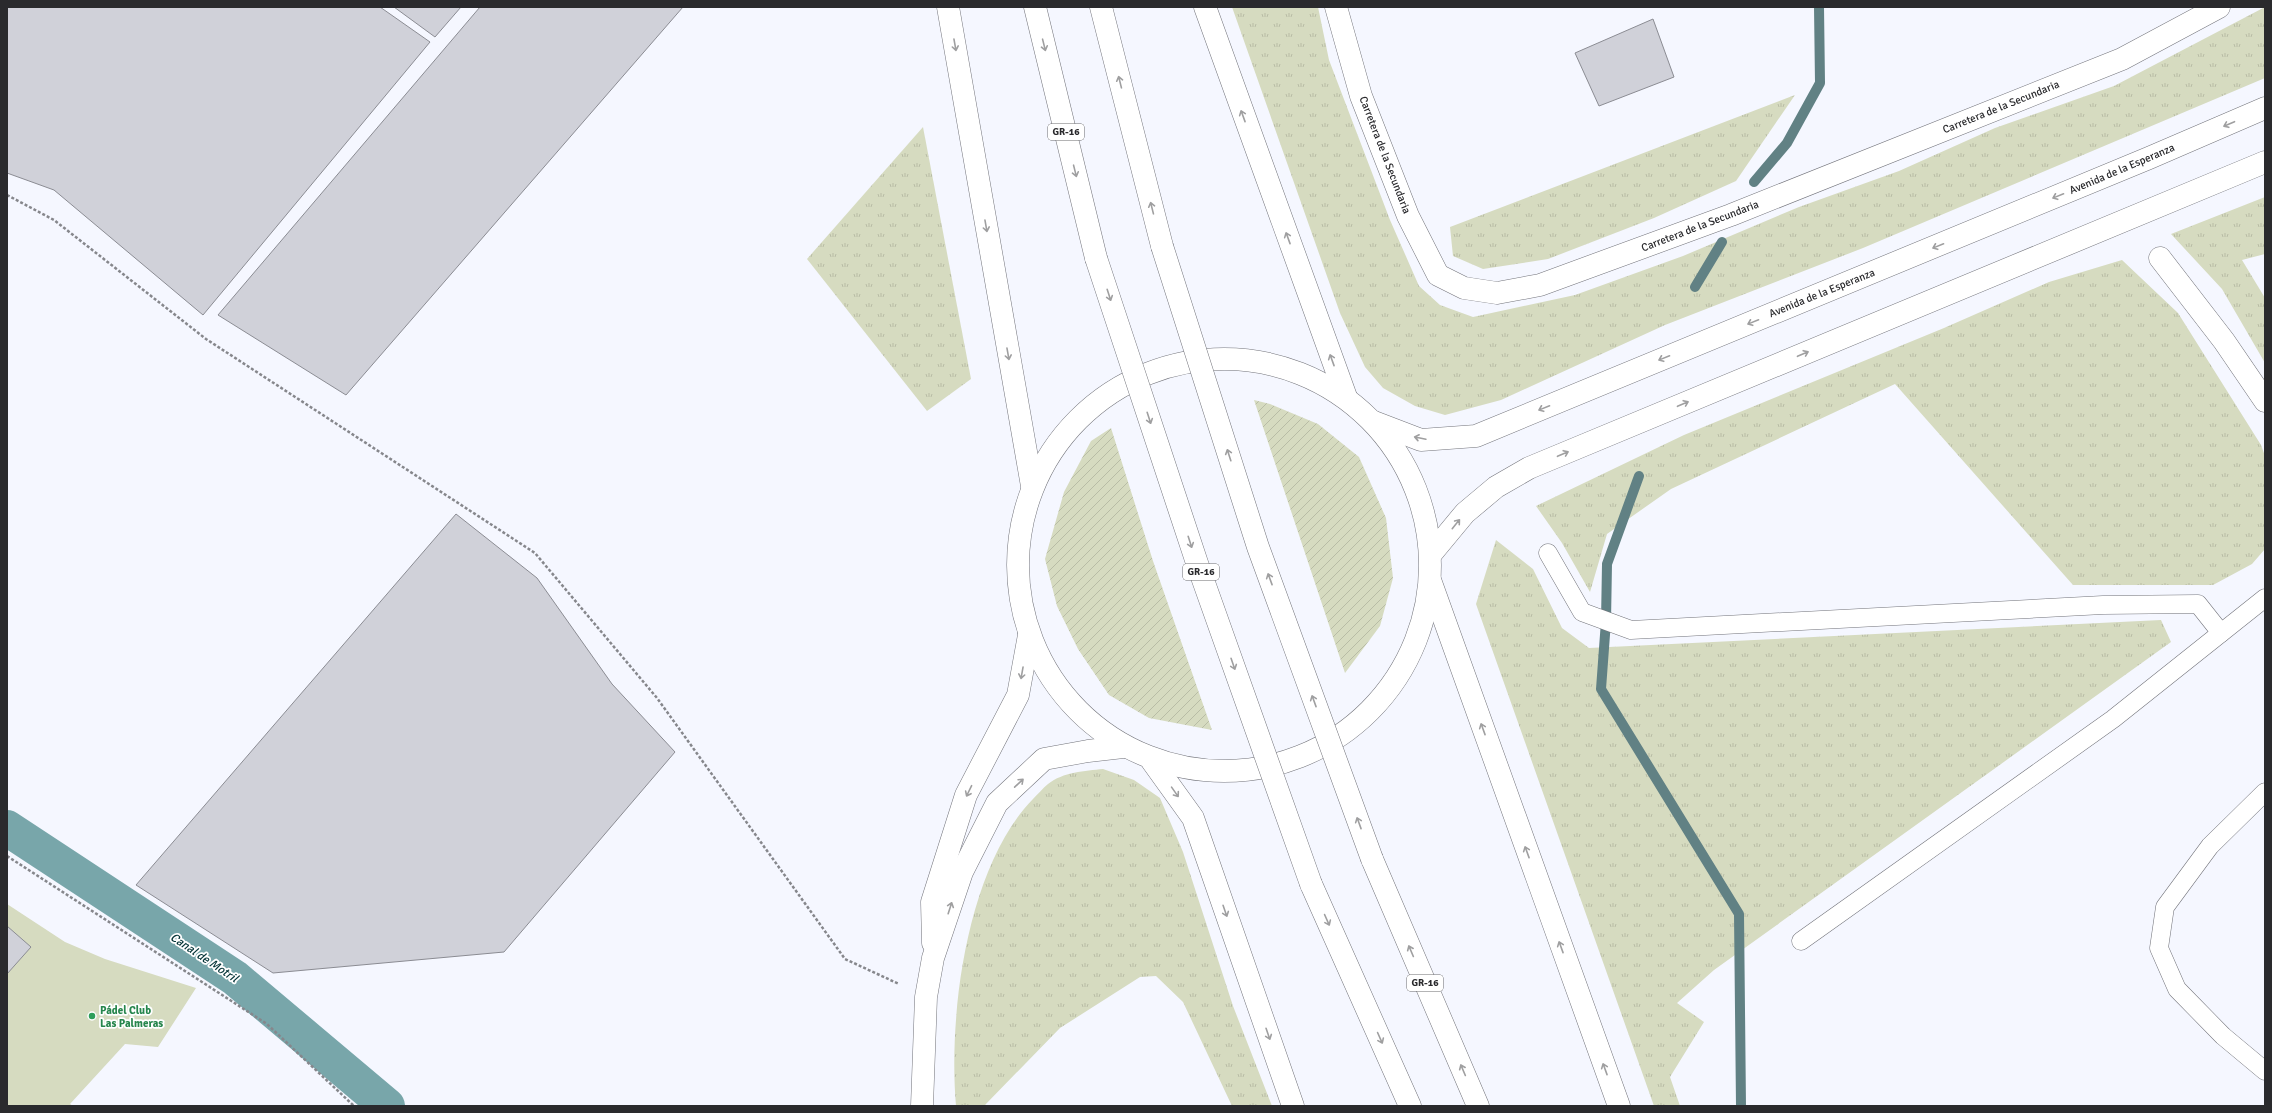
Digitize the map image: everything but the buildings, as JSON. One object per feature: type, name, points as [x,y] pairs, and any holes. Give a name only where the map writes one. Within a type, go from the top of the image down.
[{"type":"main road","points":[[948,7],[1032,486]]},
{"type":"main road","name":"GR-16","points":[[1035,7],[1096,258],[1197,563],[1311,884],[1410,1106]]},
{"type":"main road","name":"GR-16","points":[[1101,7],[1162,246],[1258,547],[1372,860],[1478,1106]]},
{"type":"main road","points":[[1205,7],[1346,397]]},
{"type":"main road","name":"Carretera de la Secundaria","points":[[1336,7],[1364,103],[1408,216],[1438,274],[1464,288],[1497,294],[1540,285],[1731,215],[2122,59],[2219,7]]},
{"type":"main road","name":"Avenida de la Esperanza","points":[[1374,422],[1421,440],[1476,436],[2150,158],[2265,108]]},
{"type":"main road","points":[[1431,554],[1465,513],[1496,487],[1529,468],[2265,162]]},
{"type":"main road","points":[[2160,258],[2224,341],[2265,401]]},
{"type":"main road","points":[[1229,357],[1290,368],[1346,397],[1374,422],[1404,461],[1422,506],[1431,554],[1430,580],[1416,642],[1384,697],[1336,740],[1278,766],[1214,773],[1152,760],[1124,747],[1083,718],[1050,680],[1029,635],[1018,586],[1019,535],[1032,486],[1065,433],[1111,391],[1168,365],[1229,357]]},
{"type":"main road","points":[[1430,580],[1619,1106]]},
{"type":"main road","points":[[933,958],[932,902],[966,795],[1018,694],[1029,635]]},
{"type":"main road","points":[[922,1106],[926,997],[933,958],[962,872],[997,803],[1044,759],[1088,751],[1124,747]]},
{"type":"main road","points":[[1152,760],[1193,818],[1293,1106]]},
{"type":"lane","points":[[1548,553],[1582,612],[1631,630],[2103,605],[2198,604],[2221,633]]},
{"type":"lane","points":[[1800,941],[2113,719],[2265,598]]},
{"type":"lane","points":[[2265,792],[2210,846],[2165,907],[2159,948],[2177,989],[2223,1036],[2265,1071]]},
{"type":"path","points":[[7,196],[54,220],[206,339],[534,553],[658,698],[845,959],[926,997]]},
{"type":"path","points":[[7,856],[267,1024],[354,1106]]},
{"type":"green space","points":[[1232,7],[1318,7],[1329,60],[1390,220],[1419,286],[1440,305],[1473,317],[1575,295],[1683,256],[1799,207],[1899,171],[1995,128],[2114,86],[2265,7],[2265,78],[1863,248],[1665,325],[1501,400],[1445,415],[1415,406],[1383,388],[1365,367],[1340,313]]},
{"type":"green space","points":[[1795,95],[1736,181],[1654,218],[1548,259],[1483,269],[1453,256],[1450,227]]},
{"type":"green space","points":[[923,127],[971,379],[927,411],[807,259]]},
{"type":"green space","points":[[2265,197],[2265,254],[2242,260],[2265,298],[2265,363],[2222,289],[2171,234]]},
{"type":"green space","points":[[2122,260],[2178,313],[2261,445],[2265,456],[2265,549],[2252,564],[2213,585],[2073,585],[1895,384],[1671,489],[1607,534],[1590,592],[1562,543],[1536,506],[1684,435],[1944,328],[2049,282]]},
{"type":"green space","points":[[1254,400],[1270,404],[1318,424],[1359,457],[1386,518],[1393,578],[1380,626],[1345,673]]},
{"type":"green space","points":[[1111,428],[1153,561],[1212,730],[1149,718],[1109,695],[1078,649],[1057,606],[1045,559],[1064,492],[1091,441]]},
{"type":"green space","points":[[1496,540],[1533,569],[1562,628],[1589,648],[2161,620],[2171,642],[1714,970],[1677,1003],[1704,1022],[1670,1077],[1680,1106],[1654,1106],[1476,604]]},
{"type":"green space","points":[[1103,769],[1134,780],[1160,798],[1183,852],[1233,1006],[1272,1106],[1232,1106],[1183,1002],[1156,976],[1140,977],[1060,1028],[984,1106],[956,1106],[954,1069],[955,1029],[959,986],[967,944],[978,902],[992,863],[1010,828],[1042,789],[1060,777],[1082,771]]},
{"type":"green space","name":"Pádel Club Las Palmeras","points":[[7,904],[65,942],[105,959],[196,988],[158,1047],[125,1044],[70,1104],[73,1106],[7,1106]]},
{"type":"waterway","points":[[1754,182],[1787,143],[1820,83],[1819,7]]},
{"type":"waterway","points":[[1695,287],[1722,242]]},
{"type":"waterway","points":[[1639,476],[1607,564],[1606,621],[1601,689],[1739,914],[1741,1106]]},
{"type":"waterway","name":"Canal de Motril","points":[[7,828],[235,978],[387,1106]]},
{"type":"place","name":"Pádel Club Las Palmeras","points":[[92,1016]]}]
